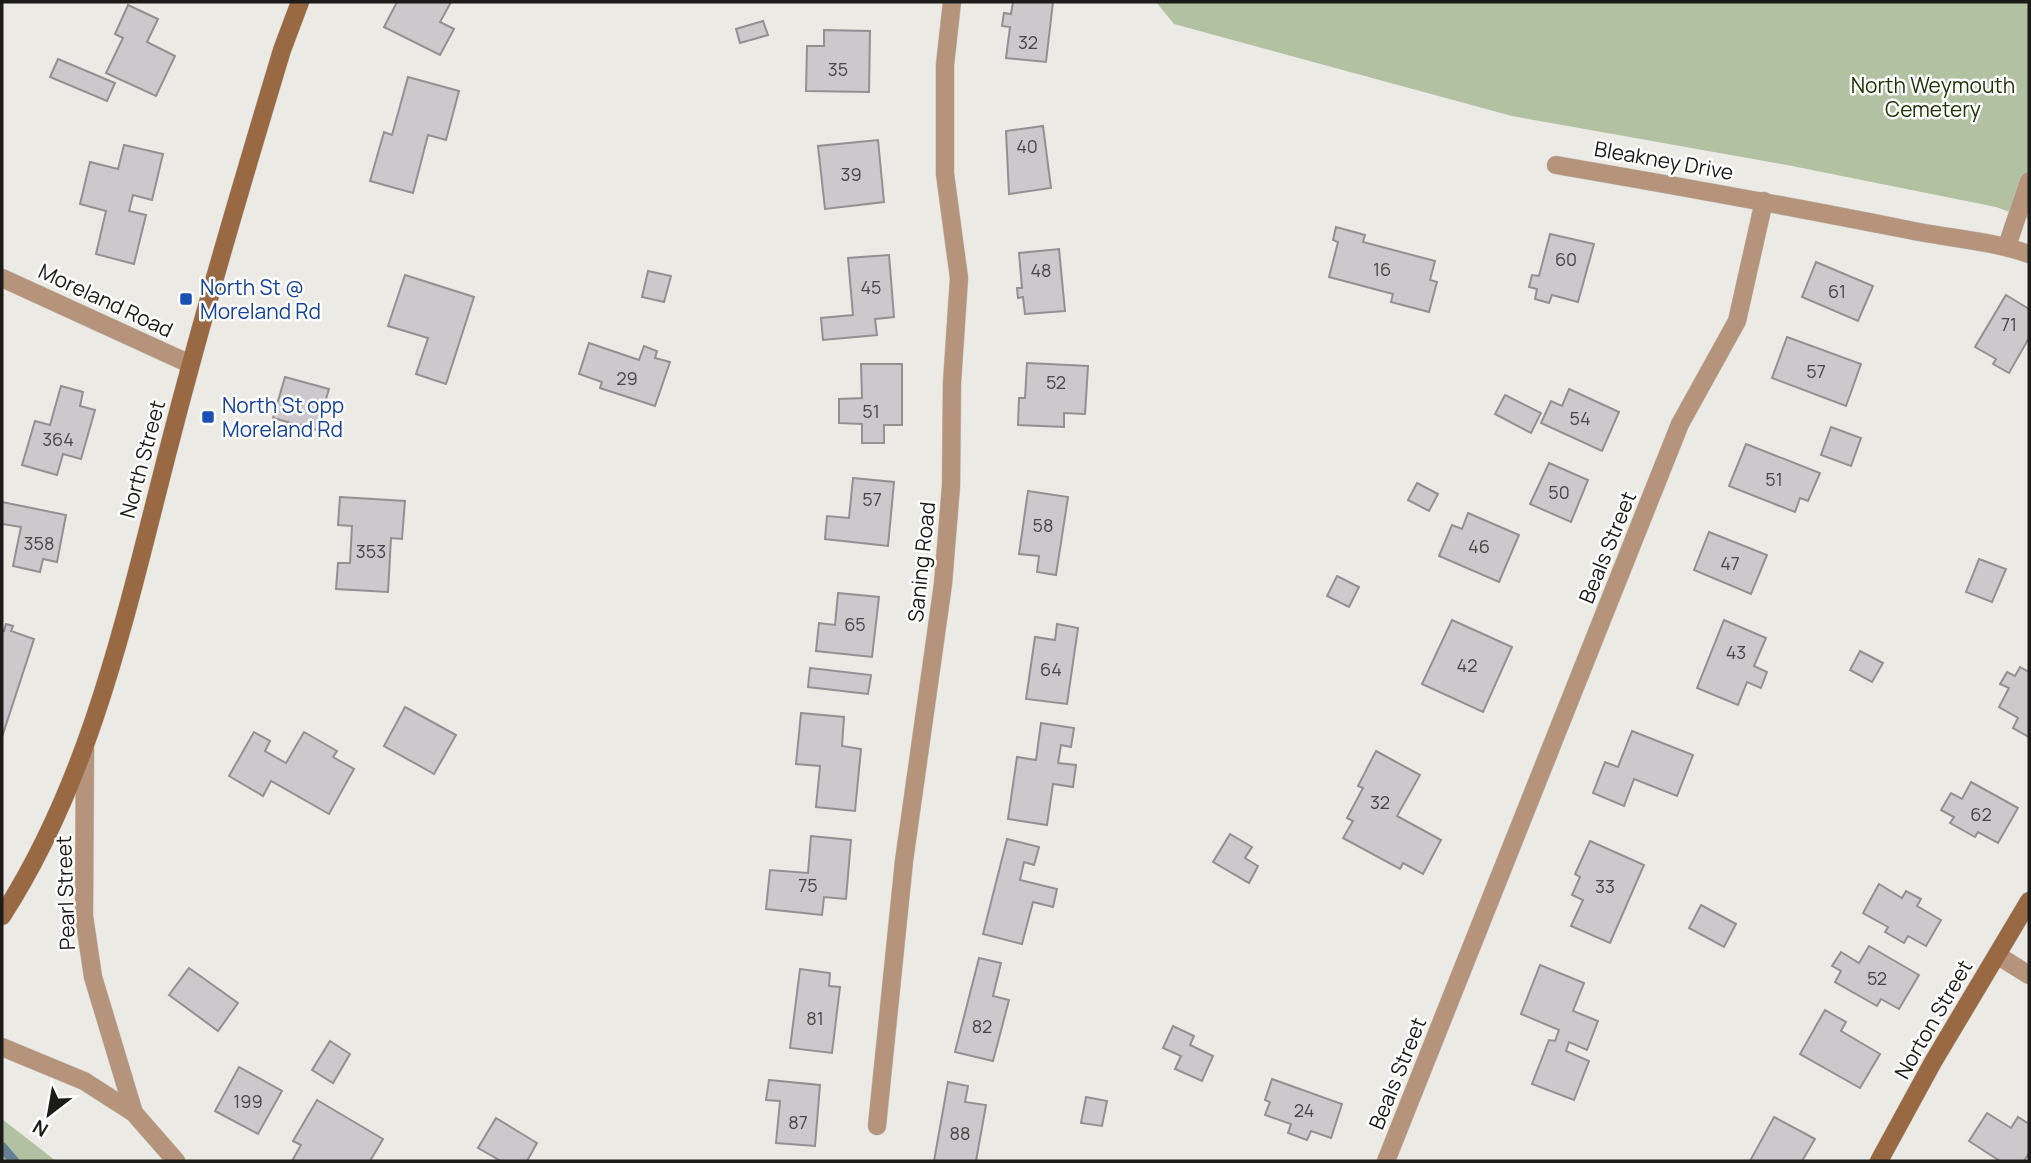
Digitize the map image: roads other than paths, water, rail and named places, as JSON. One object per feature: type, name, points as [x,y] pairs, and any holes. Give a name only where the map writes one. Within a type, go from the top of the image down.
[{"type":"street","name":"North Street","points":[[2,916],[49,830],[85,748],[116,648],[190,364],[278,63],[300,2]]},
{"type":"street","name":"Saning Road","points":[[877,1126],[904,861],[943,584],[951,486],[952,383],[959,278],[945,174],[945,65],[952,2]]},
{"type":"street","name":"Bleakney Drive","points":[[1556,165],[1764,201]]},
{"type":"street","points":[[2007,246],[2029,181]]},
{"type":"street","points":[[1764,201],[1954,240],[2007,246],[2029,254]]},
{"type":"street","name":"Beals Street","points":[[1386,1161],[1680,424],[1737,321],[1764,201]]},
{"type":"street","name":"Moreland Road","points":[[2,278],[190,364]]},
{"type":"street","name":"Pearl Street","points":[[85,748],[84,916],[93,977],[134,1113]]},
{"type":"street","name":"Norton Street","points":[[1879,1161],[1933,1062],[2029,901]]},
{"type":"street","points":[[1997,955],[2029,975]]},
{"type":"street","name":"Pearl Street","points":[[2,1047],[84,1081],[134,1113],[176,1161]]},
{"type":"waterway","points":[[2,1147],[14,1161]]},
{"type":"place","name":"North St @ Moreland Rd","points":[[186,299]]},
{"type":"place","name":"North St opp Moreland Rd","points":[[208,417]]},
{"type":"park label","name":"North Weymouth Cemetery","points":[[1933,97]]}]
